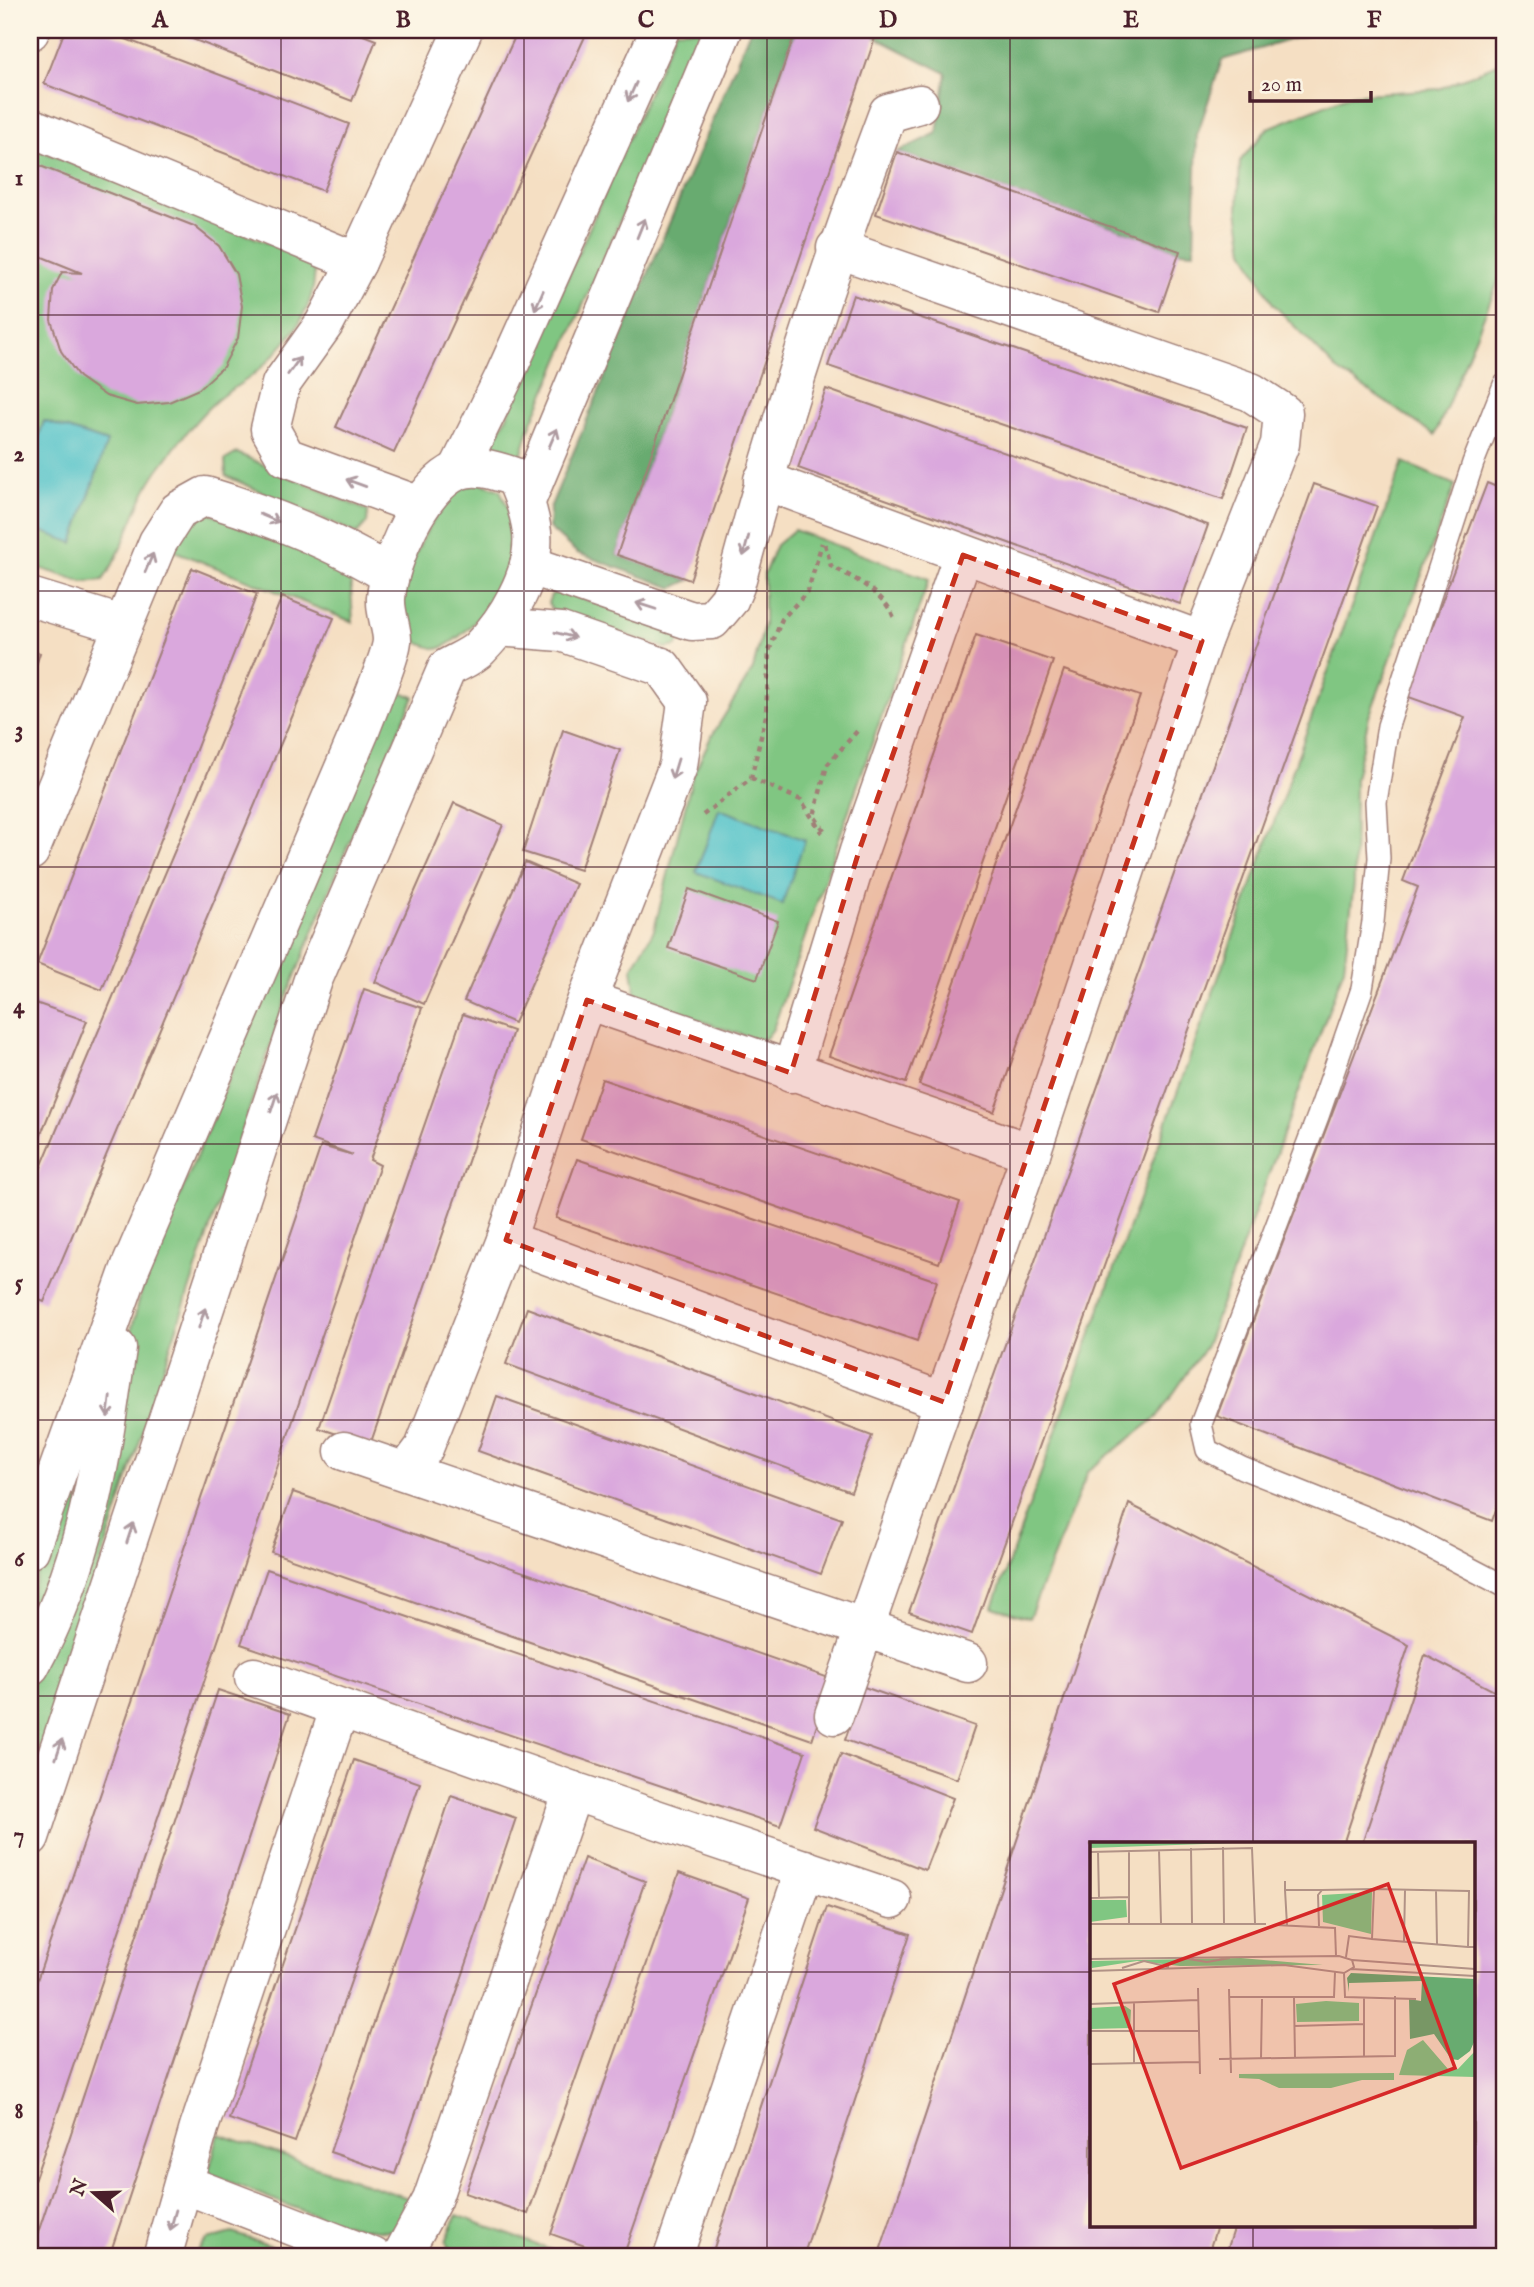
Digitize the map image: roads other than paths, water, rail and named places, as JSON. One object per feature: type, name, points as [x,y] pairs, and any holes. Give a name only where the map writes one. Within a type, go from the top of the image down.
[{"type":"street","points":[[447,668],[415,662],[392,641],[386,620],[390,575],[420,506],[435,488],[458,470],[503,379],[660,30]]},
{"type":"street","points":[[526,501],[723,30]]},
{"type":"street","points":[[420,506],[286,457],[270,429],[281,384],[324,324],[357,262],[458,31]]},
{"type":"street","points":[[529,565],[692,621],[712,620],[729,600],[763,480],[836,248],[888,113],[919,104]]},
{"type":"street","points":[[30,127],[357,262]]},
{"type":"street","points":[[834,1715],[1031,1153],[1202,641],[1280,444],[1283,413],[1251,392],[836,248]]},
{"type":"street","points":[[32,1826],[313,980],[447,668],[477,651],[498,627],[529,565],[533,537],[526,501],[515,477],[488,468],[458,470]]},
{"type":"street","points":[[763,480],[1202,641]]},
{"type":"street","points":[[30,851],[158,542],[178,511],[205,496],[248,509],[356,554],[390,575]]},
{"type":"street","points":[[791,1073],[859,851],[963,555]]},
{"type":"street","points":[[30,597],[122,625]]},
{"type":"street","points":[[407,1471],[425,1448],[506,1240],[587,1000],[678,766],[687,702],[662,667],[561,632],[498,627]]},
{"type":"street","points":[[30,1549],[131,1266],[360,731],[392,641]]},
{"type":"street","points":[[587,1000],[791,1073],[1031,1153]]},
{"type":"street","points":[[506,1240],[944,1402]]},
{"type":"street","points":[[30,1666],[64,1591],[95,1495],[131,1266]]},
{"type":"street","points":[[344,1451],[968,1663]]},
{"type":"street","points":[[254,1677],[339,1710],[892,1899]]},
{"type":"street","points":[[162,2257],[339,1710]]},
{"type":"street","points":[[401,2257],[432,2200],[573,1791]]},
{"type":"street","points":[[673,2257],[804,1869]]},
{"type":"street","points":[[184,2184],[373,2257]]},
{"type":"lane","points":[[1504,385],[1473,463],[1388,726],[1376,802],[1378,858],[1373,922],[1362,989],[1318,1116],[1201,1424],[1207,1450],[1242,1468],[1397,1530],[1504,1586]]},
{"type":"water","points":[[44,421],[107,442],[73,543],[30,527],[30,463]]},
{"type":"water","points":[[719,809],[805,840],[782,904],[696,872]]}]
